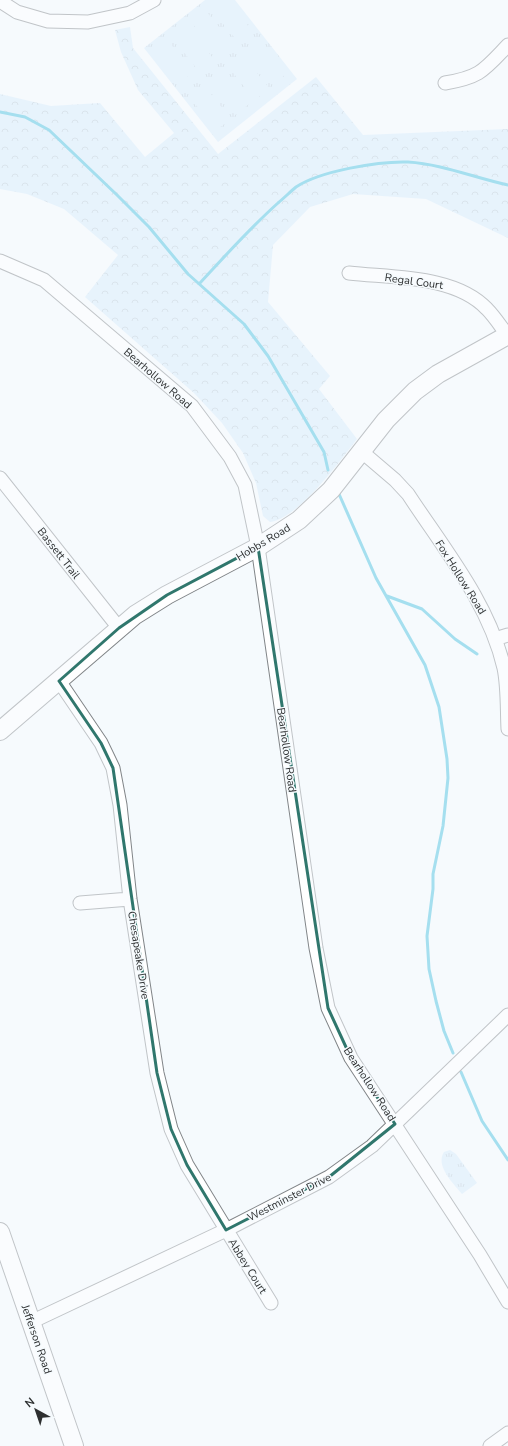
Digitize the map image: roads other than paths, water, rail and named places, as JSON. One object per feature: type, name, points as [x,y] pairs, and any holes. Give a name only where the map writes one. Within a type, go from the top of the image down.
[{"type":"street","points":[[0,1],[17,12],[48,21],[88,22],[130,13],[154,0]]},
{"type":"street","points":[[445,83],[468,79],[483,71],[508,45]]},
{"type":"street","name":"Bearhollow Road","points":[[0,261],[44,280],[192,406],[230,457],[245,485],[258,547],[316,948],[328,1008],[351,1058],[480,1255],[508,1302]]},
{"type":"street","name":"Regal Court","points":[[349,273],[439,283],[464,292],[486,308],[508,336]]},
{"type":"street","name":"Hobbs Road","points":[[0,731],[119,628],[167,595],[258,547],[286,530],[331,490],[386,420],[415,391],[444,370],[508,336]]},
{"type":"street","name":"Fox Hollow Road","points":[[361,451],[395,480],[408,494],[465,580],[481,607],[504,669],[508,729]]},
{"type":"street","name":"Bassett Trail","points":[[0,478],[119,628]]},
{"type":"street","points":[[494,639],[508,635]]},
{"type":"street","name":"Chesapeake Drive","points":[[59,681],[101,743],[113,768],[120,805],[130,899],[157,1073],[171,1129],[187,1164],[226,1230]]},
{"type":"street","points":[[80,903],[130,899]]},
{"type":"street","name":"Westminster Drive","points":[[31,1322],[226,1230],[329,1177],[351,1162],[395,1124],[508,1014]]},
{"type":"street","name":"Abbey Court","points":[[226,1230],[271,1303]]},
{"type":"street","name":"Jefferson Road","points":[[0,1232],[74,1446]]},
{"type":"street","points":[[490,1446],[508,1433]]},
{"type":"waterway","points":[[0,112],[25,117],[49,130],[149,227],[188,274],[244,324],[268,356],[324,452],[328,470]]},
{"type":"waterway","points":[[200,283],[248,232],[296,187],[320,176],[366,165],[408,162],[433,165],[508,185]]},
{"type":"waterway","points":[[339,494],[376,578],[425,665],[439,707],[447,759],[448,778],[443,826],[433,874],[433,889],[427,936],[429,969],[436,1001],[444,1031],[453,1053]]},
{"type":"waterway","points":[[387,596],[422,609],[455,639],[477,654]]},
{"type":"waterway","points":[[461,1072],[482,1121],[508,1160]]}]
